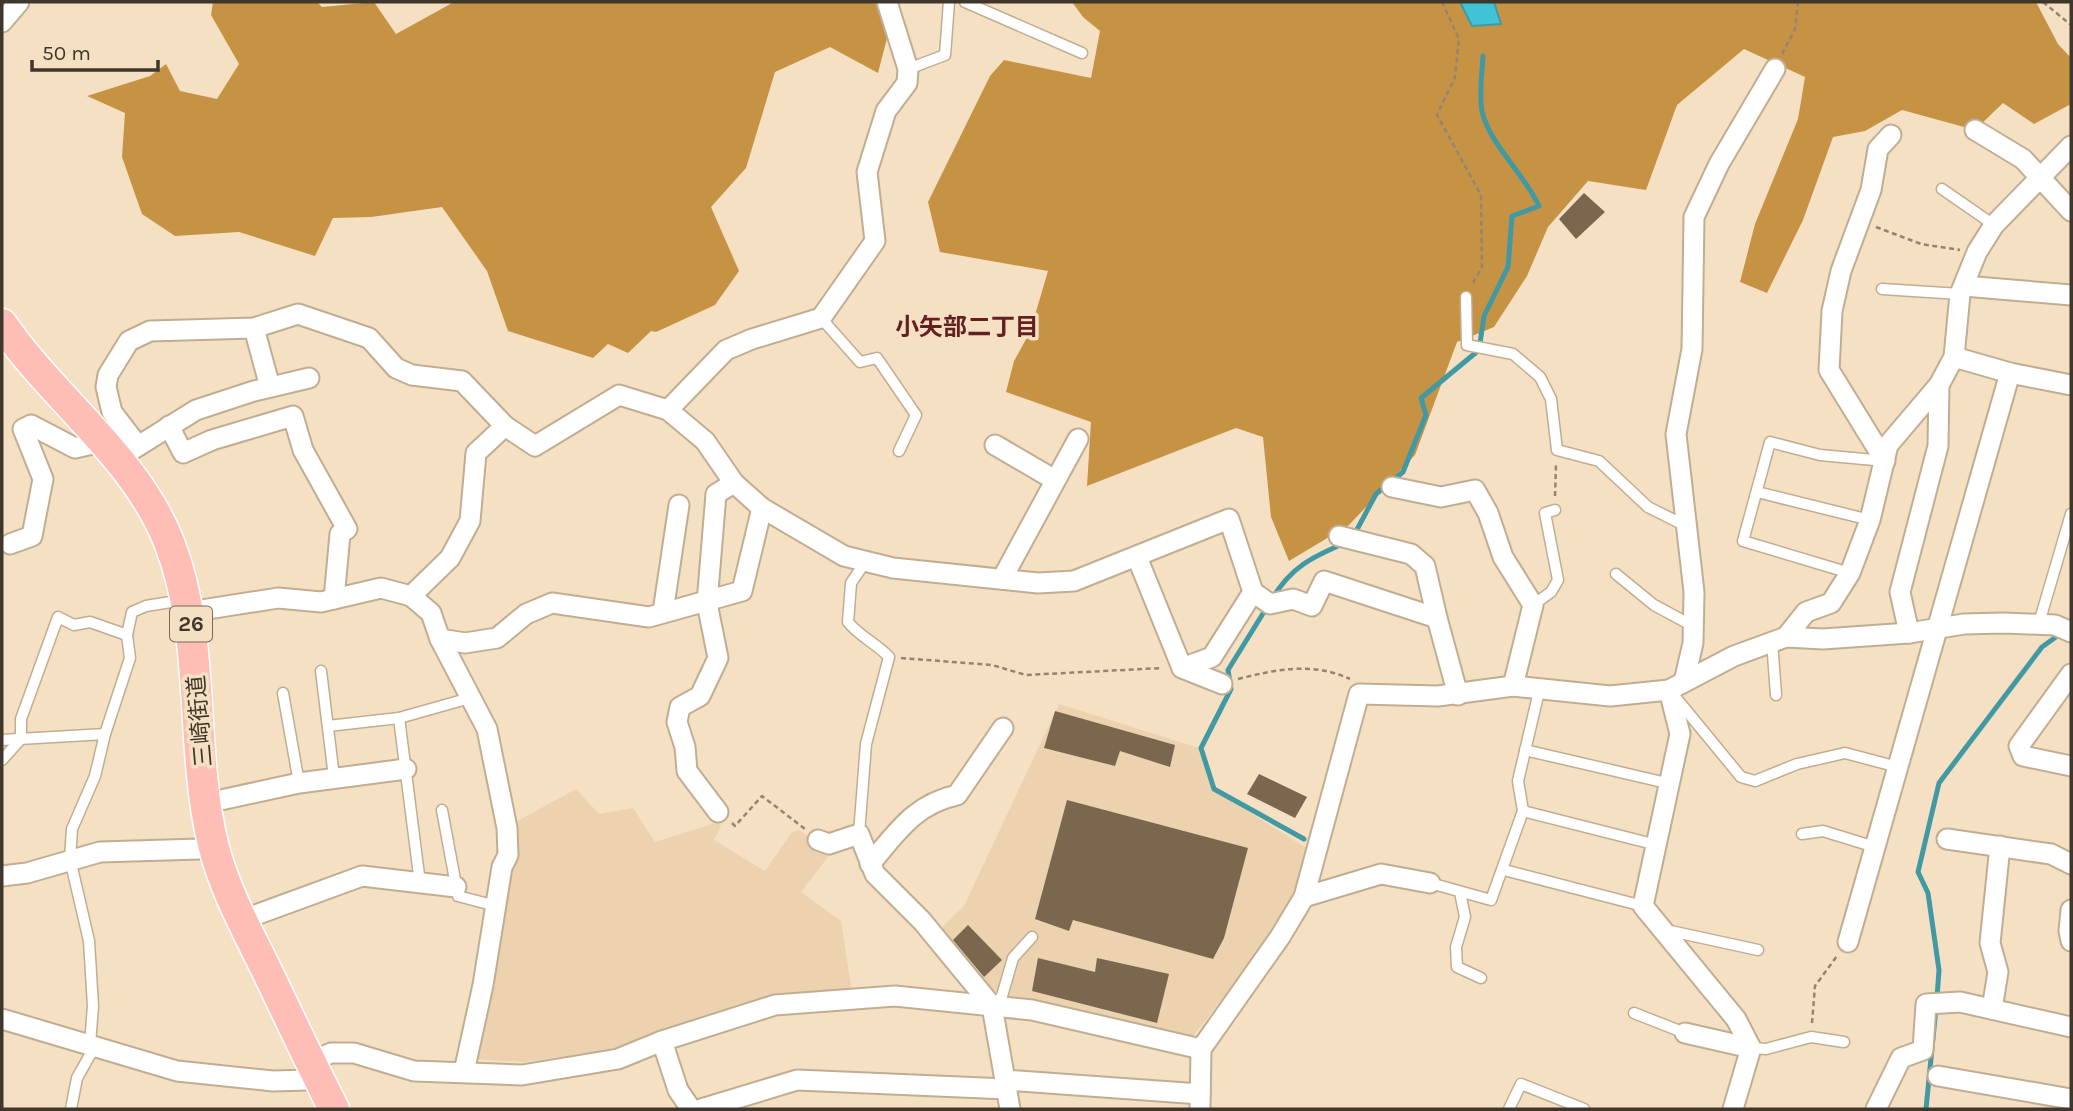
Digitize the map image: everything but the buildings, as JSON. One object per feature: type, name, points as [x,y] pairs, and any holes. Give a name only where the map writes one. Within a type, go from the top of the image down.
[{"type":"main road","name":"三崎街道","points":[[2,324],[119,449],[163,529],[188,605],[206,803],[213,844],[242,920],[307,1066],[334,1109]]},
{"type":"street","points":[[2,22],[19,2]]},
{"type":"street","points":[[668,410],[726,351],[752,339],[821,318],[875,241],[867,172],[886,111],[907,83],[908,69],[887,2]]},
{"type":"street","points":[[1733,1109],[1751,1048],[1736,1019],[1643,906],[1672,784],[1680,734],[1676,686],[1693,643],[1694,592],[1676,434],[1692,349],[1694,217],[1719,164],[1775,69]]},
{"type":"street","points":[[1975,130],[2023,159],[2040,174],[2071,211]]},
{"type":"street","points":[[1885,461],[1829,370],[1832,312],[1841,271],[1871,190],[1878,149],[1891,135]]},
{"type":"street","points":[[701,1109],[797,1080],[1006,1085],[1200,1102],[1200,1049],[1280,937],[1304,897],[1359,694],[1458,695],[1513,686],[1610,696],[1676,686],[1779,639],[1806,612],[1831,603],[1850,573],[1870,520],[1888,445],[1939,385],[1954,357],[1962,290],[1977,252],[1994,225],[2040,174],[2071,146]]},
{"type":"street","points":[[1962,290],[2071,295]]},
{"type":"street","points":[[119,449],[106,387],[108,375],[130,341],[150,331],[254,328],[298,314],[369,338],[396,368],[411,375],[462,381],[505,426],[535,446],[619,395],[668,410],[705,441],[734,483],[762,508],[845,556],[893,568],[1038,583],[1074,581],[1229,519],[1253,592],[1270,604],[1293,600],[1312,606],[1324,581],[1437,618]]},
{"type":"street","points":[[254,328],[270,387]]},
{"type":"street","points":[[1954,357],[2010,373],[2071,385]]},
{"type":"street","points":[[1848,942],[2010,373]]},
{"type":"street","points":[[10,544],[32,537],[43,479],[23,429],[31,425],[75,448],[119,449],[196,410],[309,378]]},
{"type":"street","points":[[1909,633],[1899,592],[1938,446],[1939,385]]},
{"type":"street","points":[[169,425],[183,453],[212,440],[293,416],[303,450],[347,529],[340,534],[334,599]]},
{"type":"street","points":[[411,596],[450,558],[470,521],[476,453],[505,426]]},
{"type":"street","points":[[1002,579],[1078,439]]},
{"type":"street","points":[[995,445],[1055,480]]},
{"type":"street","points":[[719,812],[687,771],[685,747],[677,722],[680,707],[701,696],[718,657],[706,603],[716,495],[734,483]]},
{"type":"street","points":[[1392,487],[1441,497],[1475,490],[1488,513],[1503,557],[1533,605],[1513,686]]},
{"type":"street","points":[[663,612],[679,505]]},
{"type":"street","points":[[440,639],[465,643],[497,638],[526,614],[552,603],[649,617],[742,591],[762,508]]},
{"type":"street","points":[[1339,536],[1411,554],[1425,566],[1458,695]]},
{"type":"street","points":[[1137,557],[1182,668],[1222,684]]},
{"type":"street","points":[[188,605],[278,598],[307,603],[381,588],[411,596],[430,613],[440,639],[487,729],[507,828],[508,855],[502,867],[464,1072]]},
{"type":"street","points":[[1182,668],[1212,657],[1253,592]]},
{"type":"street","points":[[1779,639],[1909,633],[1964,624],[2039,623],[2071,632]]},
{"type":"street","points":[[2071,674],[2019,746],[2023,757],[2071,766]]},
{"type":"street","points":[[870,864],[903,824],[933,800],[957,795],[1003,728]]},
{"type":"street","points":[[206,803],[334,777],[406,769]]},
{"type":"street","points":[[818,840],[829,844],[859,834],[875,874],[922,920],[992,1006],[1010,1109]]},
{"type":"street","points":[[1947,839],[2051,854],[2071,864]]},
{"type":"street","points":[[2,876],[27,873],[100,852],[200,849],[213,844]]},
{"type":"street","points":[[1992,1009],[1998,972],[1990,943],[2000,846]]},
{"type":"street","points":[[1304,897],[1381,874],[1430,883]]},
{"type":"street","points":[[242,920],[362,876],[456,887]]},
{"type":"street","points":[[2071,910],[2071,941]]},
{"type":"street","points":[[2,1018],[177,1071],[272,1081],[307,1080],[307,1066],[331,1053],[354,1053],[414,1072],[522,1075],[618,1059],[662,1041],[775,1005],[895,996],[1032,1010],[1200,1049]]},
{"type":"street","points":[[1875,1109],[1901,1058],[1923,1050],[1926,1004],[1960,1002],[2071,1027]]},
{"type":"street","points":[[1685,1033],[1751,1048]]},
{"type":"street","points":[[662,1041],[678,1090],[691,1109]]},
{"type":"street","points":[[1938,1076],[2071,1099]]},
{"type":"lane","points":[[908,69],[945,55],[949,2]]},
{"type":"lane","points":[[965,2],[1083,53]]},
{"type":"lane","points":[[1942,189],[1994,225]]},
{"type":"lane","points":[[1882,289],[1962,290]]},
{"type":"lane","points":[[1466,297],[1466,345],[1513,354],[1540,377],[1551,399],[1557,450],[1599,461],[1648,507],[1687,526]]},
{"type":"lane","points":[[821,318],[860,362],[877,358],[916,415],[899,451]]},
{"type":"lane","points":[[1850,573],[1742,541],[1770,442],[1820,455],[1885,461]]},
{"type":"lane","points":[[1756,492],[1870,520]]},
{"type":"lane","points":[[1533,605],[1551,592],[1558,580],[1545,513],[1555,510]]},
{"type":"lane","points":[[2039,623],[2071,514]]},
{"type":"lane","points":[[859,834],[866,744],[889,657],[878,645],[857,634],[848,622],[851,583],[866,561]]},
{"type":"lane","points":[[1616,574],[1654,605],[1693,626]]},
{"type":"lane","points":[[71,1109],[77,1078],[92,1045],[93,1006],[89,940],[70,859],[72,829],[95,776],[105,734],[130,658],[127,635],[132,612],[146,606],[188,605]]},
{"type":"lane","points":[[2,760],[21,739],[22,719],[58,617],[74,625],[90,622],[127,635]]},
{"type":"lane","points":[[1776,695],[1779,639]]},
{"type":"lane","points":[[321,671],[334,777]]},
{"type":"lane","points":[[1676,686],[1741,777],[1755,781],[1797,764],[1845,753],[1898,767]]},
{"type":"lane","points":[[1430,883],[1491,900],[1523,811],[1518,781],[1540,687]]},
{"type":"lane","points":[[283,693],[299,783]]},
{"type":"lane","points":[[328,726],[399,718],[470,698]]},
{"type":"lane","points":[[399,718],[420,883]]},
{"type":"lane","points":[[2,740],[105,734]]},
{"type":"lane","points":[[1525,750],[1672,784]]},
{"type":"lane","points":[[442,810],[458,896],[496,906]]},
{"type":"lane","points":[[1523,811],[1657,845]]},
{"type":"lane","points":[[1801,834],[1823,831],[1875,847]]},
{"type":"lane","points":[[1504,870],[1643,906]]},
{"type":"lane","points":[[1460,892],[1465,917],[1456,947],[1457,967],[1481,978]]},
{"type":"lane","points":[[1665,930],[1758,950]]},
{"type":"lane","points":[[992,1006],[1002,996],[1013,958],[1032,937]]},
{"type":"lane","points":[[267,972],[270,1007]]},
{"type":"lane","points":[[1634,1013],[1685,1033]]},
{"type":"lane","points":[[1751,1048],[1766,1049],[1811,1037],[1844,1042]]},
{"type":"lane","points":[[1509,1109],[1521,1084],[1584,1109]]},
{"type":"path","points":[[1442,2],[1459,39],[1455,77],[1437,115],[1481,195],[1482,267],[1466,297]]},
{"type":"path","points":[[1775,69],[1795,29],[1798,2]]},
{"type":"path","points":[[2043,2],[2071,25]]},
{"type":"path","points":[[1859,221],[1921,244],[1977,252]]},
{"type":"path","points":[[1555,510],[1557,450]]},
{"type":"path","points":[[889,657],[979,663],[1026,675],[1182,668]]},
{"type":"path","points":[[1222,684],[1303,667],[1331,670],[1350,680],[1359,694]]},
{"type":"path","points":[[719,812],[735,826],[762,796],[818,840]]},
{"type":"path","points":[[1811,1037],[1815,986],[1848,942]]},
{"type":"shaded area","points":[[213,2],[317,2],[322,7],[374,2],[396,34],[454,2],[883,2],[892,19],[878,73],[830,47],[775,72],[746,168],[711,207],[739,271],[715,305],[656,332],[651,331],[628,353],[608,344],[593,358],[508,331],[487,271],[442,207],[371,217],[333,218],[315,256],[239,232],[175,236],[142,214],[122,157],[125,113],[87,96],[150,76],[166,64],[180,91],[217,99],[239,64],[211,15]]},
{"type":"shaded area","points":[[1072,2],[2036,2],[2058,44],[2071,58],[2071,104],[2034,124],[2003,103],[1975,130],[1902,110],[1865,131],[1833,137],[1803,220],[1767,293],[1740,282],[1755,224],[1798,119],[1805,77],[1744,49],[1677,105],[1646,190],[1588,181],[1548,227],[1527,276],[1494,327],[1457,342],[1415,455],[1349,525],[1289,561],[1271,517],[1263,437],[1236,428],[1087,486],[1091,422],[1006,392],[1014,361],[1030,332],[1048,271],[940,252],[928,202],[990,76],[1004,60],[1091,78],[1100,31],[1083,17]]},
{"type":"shaded area","points":[[1059,704],[1199,748],[1212,789],[1308,849],[1297,887],[1255,956],[1190,1040],[1014,998],[980,986],[937,932],[964,906]]},
{"type":"shaded area","points":[[576,789],[599,814],[633,808],[655,842],[719,822],[721,826],[714,840],[765,871],[792,832],[799,830],[823,847],[834,849],[801,892],[841,921],[852,992],[779,993],[669,1027],[616,1048],[524,1062],[475,1059],[514,823]]},
{"type":"water","points":[[1460,2],[1494,2],[1501,24],[1472,26]]},
{"type":"waterway","points":[[1353,537],[1376,494],[1403,472],[1426,415],[1421,398],[1479,350],[1484,316],[1508,267],[1512,216],[1539,206],[1486,123],[1481,98],[1483,56]]},
{"type":"waterway","points":[[1272,599],[1303,564],[1345,543]]},
{"type":"waterway","points":[[1267,607],[1228,670],[1231,689],[1201,748],[1214,789],[1304,839]]},
{"type":"waterway","points":[[1937,998],[1939,970],[1928,893],[1918,872],[1939,783],[2042,647],[2060,634]]},
{"type":"waterway","points":[[1926,1109],[1936,1008]]},
{"type":"district","name":"小矢部二丁目","points":[[967,327]]}]
